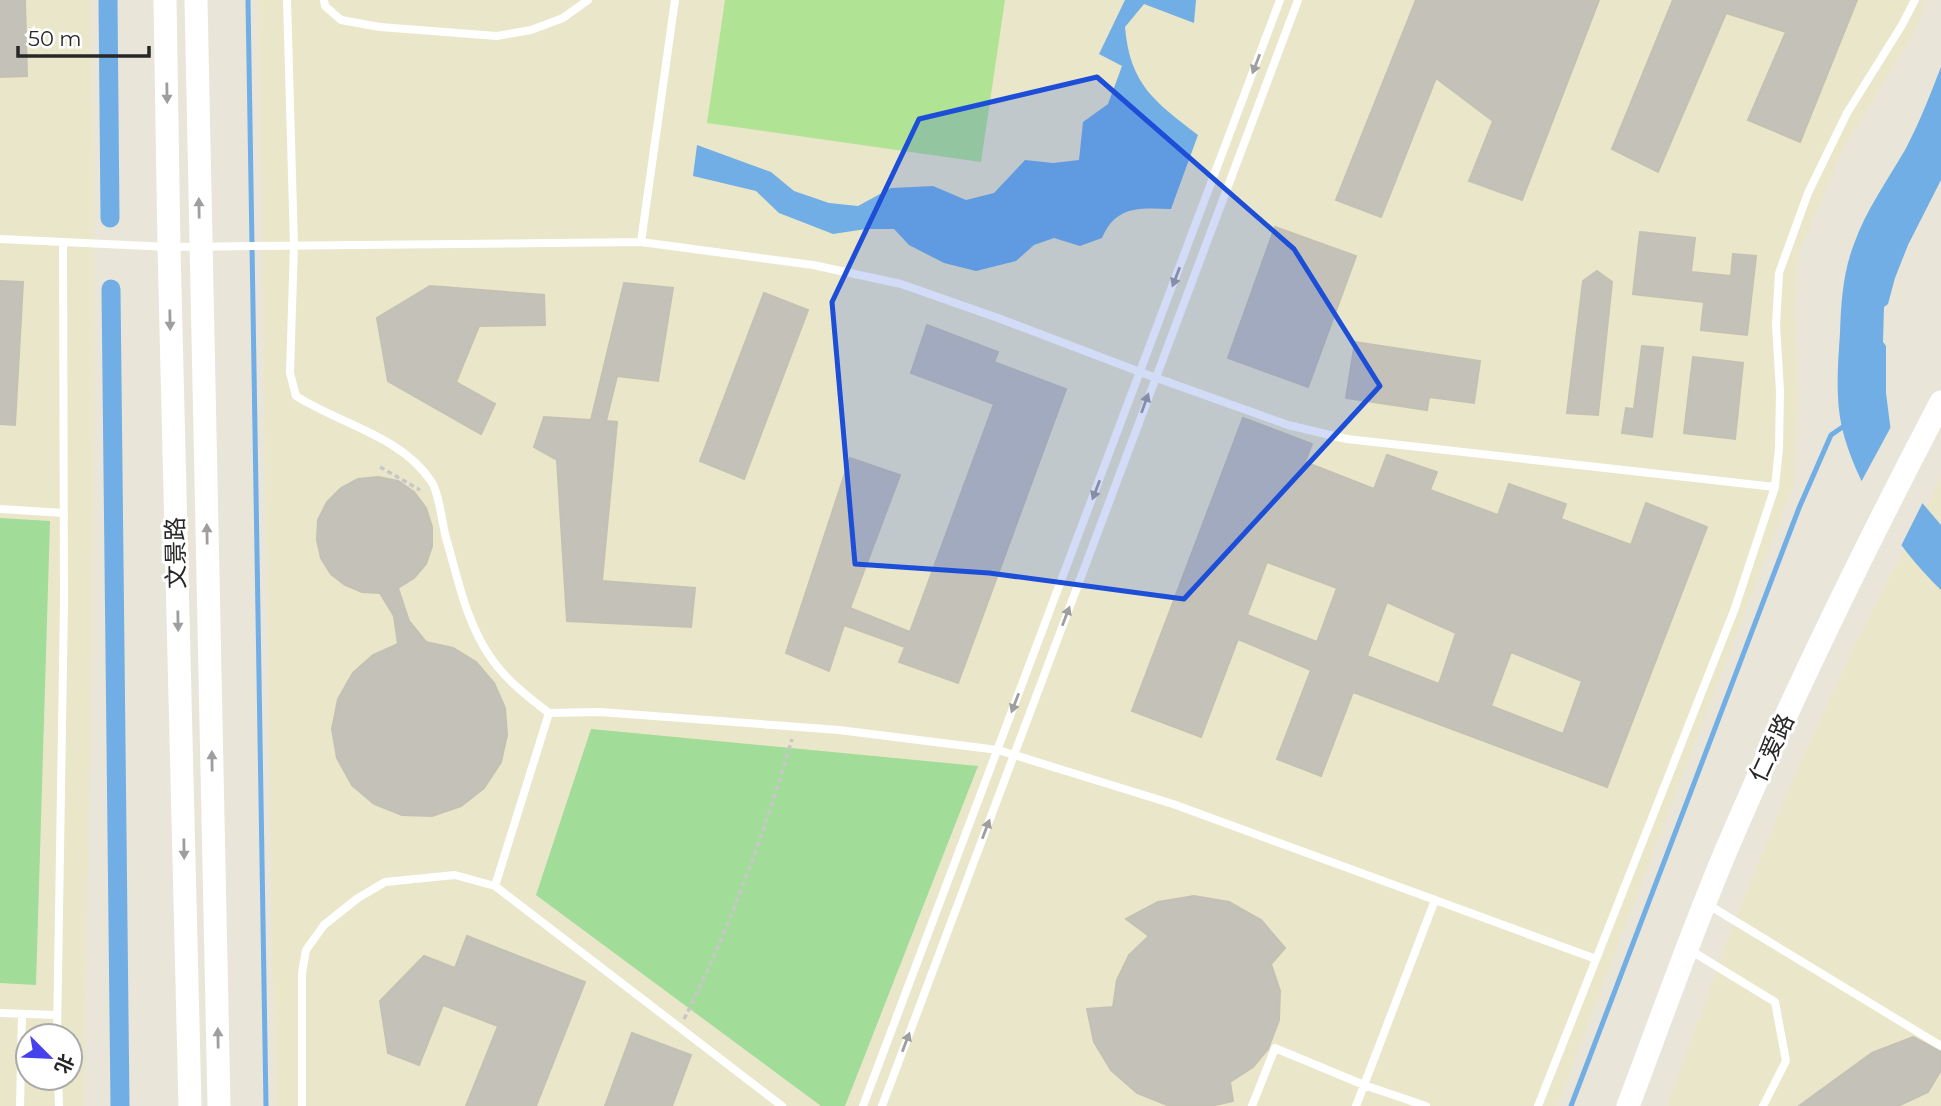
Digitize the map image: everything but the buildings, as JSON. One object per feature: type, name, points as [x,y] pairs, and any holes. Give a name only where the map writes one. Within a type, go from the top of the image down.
[{"type":"main road","name":"文景路","points":[[165,0],[190,1106]]},
{"type":"main road","name":"文景路","points":[[197,0],[219,1106]]},
{"type":"main road","name":"仁爱路","points":[[1628,1106],[1705,903],[1757,779],[1941,402]]},
{"type":"lane","points":[[287,0],[294,245],[290,373],[296,396],[319,411],[360,428],[407,454],[433,483],[468,617],[490,657],[518,689],[549,713],[600,712],[795,727],[998,750],[1173,804],[1596,959]]},
{"type":"lane","points":[[324,0],[325,6],[341,20],[380,27],[497,36],[531,30],[563,18],[588,0]]},
{"type":"lane","points":[[641,242],[675,0]]},
{"type":"lane","points":[[863,1106],[1280,0]]},
{"type":"lane","points":[[883,1106],[1298,0]]},
{"type":"lane","points":[[1538,1106],[1735,608],[1775,487],[1779,448],[1780,391],[1776,325],[1779,273],[1808,193],[1847,113],[1915,0]]},
{"type":"lane","points":[[0,239],[169,247],[641,242],[813,265],[901,284],[1288,425],[1348,439],[1775,487]]},
{"type":"lane","points":[[56,1022],[64,513],[63,243]]},
{"type":"lane","points":[[0,509],[64,513]]},
{"type":"lane","points":[[495,886],[549,713]]},
{"type":"lane","points":[[302,1106],[302,973],[306,950],[324,925],[358,898],[385,882],[455,875],[495,886],[782,1106]]},
{"type":"lane","points":[[1356,1106],[1434,900]]},
{"type":"lane","points":[[1705,903],[1941,1046]]},
{"type":"lane","points":[[1687,949],[1775,1002],[1786,1061],[1763,1106]]},
{"type":"lane","points":[[0,1013],[56,1016]]},
{"type":"lane","points":[[20,1106],[22,1014]]},
{"type":"lane","points":[[1252,1106],[1276,1048],[1364,1085],[1426,1106]]},
{"type":"path","points":[[380,467],[419,488],[441,520]]},
{"type":"path","points":[[680,1028],[710,968],[745,880],[775,796],[795,727]]},
{"type":"highlighted area","points":[[1097,77],[1294,249],[1380,386],[1184,599],[989,573],[855,564],[832,302],[919,119]]},
{"type":"shaded area","points":[[0,0],[90,0],[95,176],[94,496],[84,1106],[0,1106]]},
{"type":"shaded area","points":[[257,0],[1926,0],[1917,28],[1842,151],[1799,253],[1795,313],[1799,402],[1793,486],[1557,1106],[276,1106]]},
{"type":"shaded area","points":[[1941,478],[1941,1106],[1667,1106],[1731,930],[1791,783],[1856,642]]},
{"type":"green space","points":[[725,0],[1005,0],[981,162],[707,123]]},
{"type":"green space","points":[[0,518],[50,521],[36,985],[0,983]]},
{"type":"green space","points":[[591,729],[978,766],[845,1106],[821,1106],[536,895]]},
{"type":"water","points":[[1125,0],[1196,0],[1194,23],[1144,4],[1125,27],[1132,64],[1147,90],[1157,102],[1198,135],[1171,209],[1139,209],[1122,214],[1114,219],[1102,238],[1080,246],[1054,238],[1034,245],[1016,261],[976,271],[944,263],[909,245],[894,229],[866,229],[833,234],[779,213],[756,191],[693,176],[697,145],[771,172],[794,191],[829,203],[858,206],[891,188],[933,186],[966,200],[994,193],[1025,160],[1053,163],[1079,160],[1083,122],[1108,104],[1122,66],[1099,54]]},
{"type":"water","points":[[1941,67],[1941,180],[1908,245],[1888,304],[1884,307],[1883,342],[1886,346],[1886,393],[1891,432],[1918,498],[1941,525],[1941,590],[1895,536],[1857,472],[1842,428],[1838,380],[1842,299],[1850,255],[1871,207],[1910,140]]},
{"type":"pier","points":[[1893,423],[1908,472],[1924,500],[1900,548],[1860,484]]},
{"type":"waterway","points":[[108,0],[110,218]]},
{"type":"waterway","points":[[248,0],[266,1106]]},
{"type":"waterway","points":[[111,289],[120,1106]]},
{"type":"waterway","points":[[1571,1106],[1799,508],[1831,435],[1847,424]]}]
